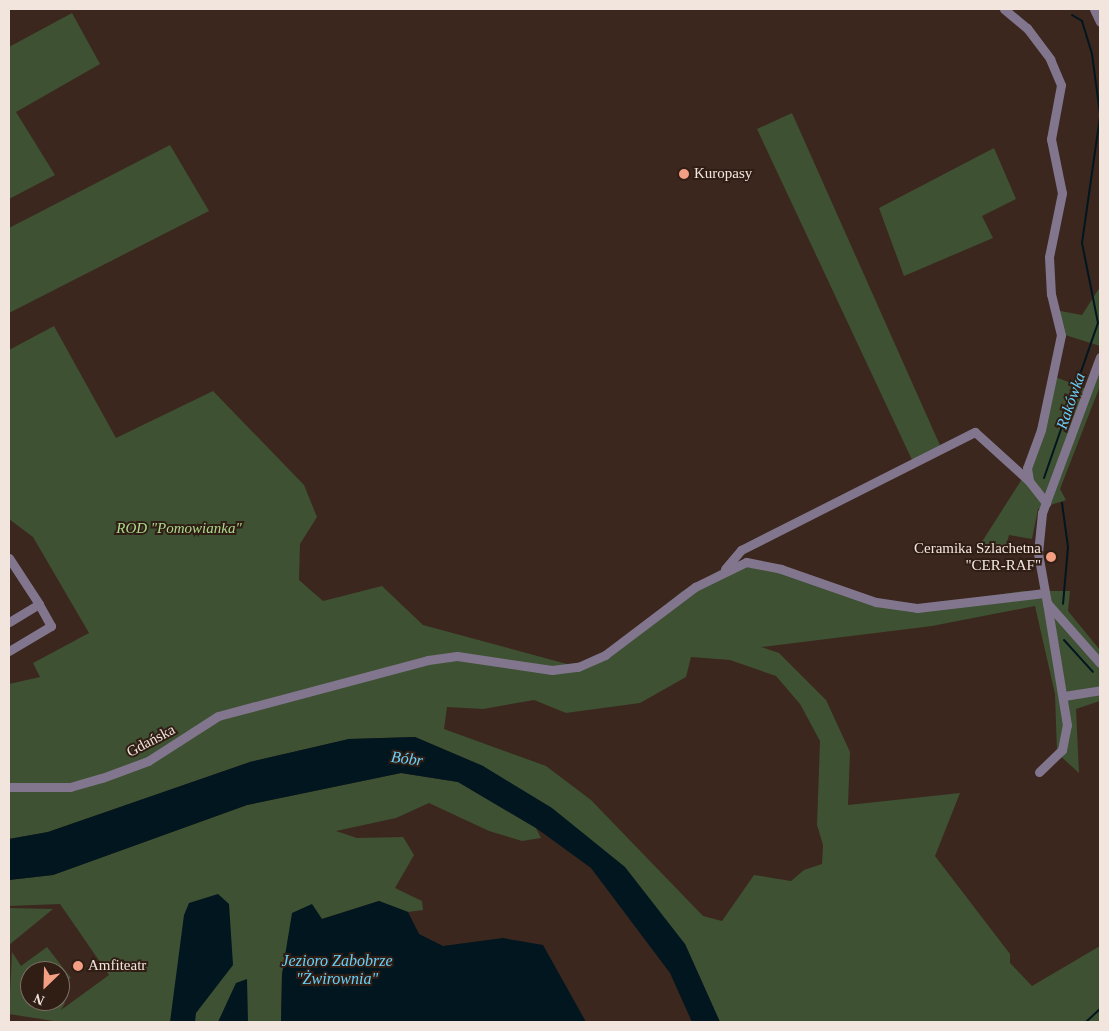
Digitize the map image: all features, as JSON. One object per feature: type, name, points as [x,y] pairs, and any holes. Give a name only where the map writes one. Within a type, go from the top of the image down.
[{"type":"street","points":[[1004,9],[1045,52],[1061,85],[1051,139],[1062,193],[1049,257],[1051,294],[1060,335],[1041,430],[1029,456],[1029,481]]},
{"type":"street","points":[[1094,9],[1100,22]]},
{"type":"street","points":[[1039,772],[1062,750],[1067,725],[1064,696],[1038,553],[1046,503],[1100,358]]},
{"type":"street","points":[[725,569],[740,550],[975,432],[1029,481],[1046,503]]},
{"type":"street","points":[[1013,467],[1029,456]]},
{"type":"street","points":[[9,558],[51,626],[9,651]]},
{"type":"street","points":[[725,569],[746,562],[781,569],[876,602],[917,608],[1044,593]]},
{"type":"street","name":"Gdańska","points":[[9,787],[70,787],[102,778],[148,761],[218,716],[300,697],[442,658],[481,658],[552,670],[578,667],[605,654],[672,602],[725,569]]},
{"type":"street","points":[[1047,603],[1100,663]]},
{"type":"street","points":[[9,622],[39,604]]},
{"type":"street","points":[[1064,696],[1100,690]]},
{"type":"green space","points":[[72,13],[100,64],[16,112],[55,175],[9,199],[9,47]]},
{"type":"green space","points":[[792,113],[943,452],[913,462],[757,129]]},
{"type":"green space","points":[[170,145],[209,211],[9,313],[9,228]]},
{"type":"green space","points":[[994,148],[1016,199],[982,216],[993,238],[904,276],[879,208]]},
{"type":"green space","points":[[1100,287],[1100,346],[1062,334],[1055,310],[1082,315]]},
{"type":"green space","name":"ROD \"Pomowianka\"","points":[[54,326],[116,438],[213,391],[304,485],[317,517],[300,544],[299,580],[323,601],[382,586],[423,625],[578,667],[614,648],[681,592],[736,561],[764,563],[869,598],[923,607],[1023,591],[1070,591],[1068,611],[1100,650],[1100,701],[1076,709],[1079,773],[1057,753],[1055,694],[1035,606],[932,626],[761,647],[779,653],[826,700],[850,752],[848,805],[960,793],[935,856],[1010,954],[1010,963],[1032,986],[1100,946],[1100,1022],[720,1022],[685,944],[483,766],[415,737],[349,739],[250,762],[48,832],[9,839],[9,684],[40,677],[33,663],[89,633],[33,537],[9,519],[9,350]],"holes":[[[691,657],[730,660],[776,676],[800,704],[820,741],[817,825],[823,845],[822,864],[804,870],[791,881],[754,875],[722,921],[703,916],[591,800],[546,766],[444,729],[447,707],[483,709],[534,700],[566,713],[640,703],[686,677]]]},
{"type":"green space","points":[[1100,350],[1100,386],[1060,489],[1066,500],[1038,509],[1032,539],[1009,535],[1004,553],[978,548],[1022,479],[1053,376],[1086,389]]},
{"type":"green space","points":[[401,773],[458,782],[536,828],[541,838],[522,841],[489,831],[429,803],[396,818],[336,831],[357,838],[403,837],[414,855],[395,888],[422,901],[423,910],[408,912],[379,901],[322,919],[282,974],[281,1022],[60,1022],[9,1014],[12,952],[20,964],[20,1011],[70,1011],[70,1003],[109,975],[60,904],[9,906],[9,880],[53,875],[247,805]]},
{"type":"green space","points":[[9,908],[53,909],[9,945]]},
{"type":"green space","points":[[47,947],[58,961],[28,961]]},
{"type":"water","name":"Bóbr","points":[[415,737],[483,766],[552,808],[625,867],[685,944],[720,1022],[692,1022],[670,973],[591,868],[536,828],[458,782],[401,773],[247,805],[53,875],[9,880],[9,839],[48,832],[250,762],[349,739]]},
{"type":"water","points":[[218,894],[229,904],[233,965],[196,1013],[195,1022],[170,1022],[184,915],[189,903]]},
{"type":"water","name":"Jezioro Zabobrze \"Żwirownia\"","points":[[379,901],[408,912],[419,934],[443,946],[503,938],[543,945],[586,1022],[281,1022],[282,974],[292,913],[312,904],[322,919]]},
{"type":"water","points":[[247,979],[248,1022],[218,1022],[236,983]]},
{"type":"waterway","name":"Rakówka","points":[[1072,15],[1082,21],[1092,54],[1100,114]]},
{"type":"waterway","name":"Rakówka","points":[[1044,478],[1098,323],[1082,243],[1100,117]]},
{"type":"waterway","name":"Rakówka","points":[[1062,503],[1068,547],[1063,604]]},
{"type":"waterway","name":"Rakówka","points":[[1064,640],[1093,672]]},
{"type":"waterway","name":"Rakówka","points":[[1086,1022],[1100,1009]]},
{"type":"place","name":"Kuropasy","points":[[684,174]]},
{"type":"place","name":"Ceramika Szlachetna \"CER-RAF\"","points":[[1051,557]]},
{"type":"place","name":"Amfiteatr","points":[[78,966]]}]
